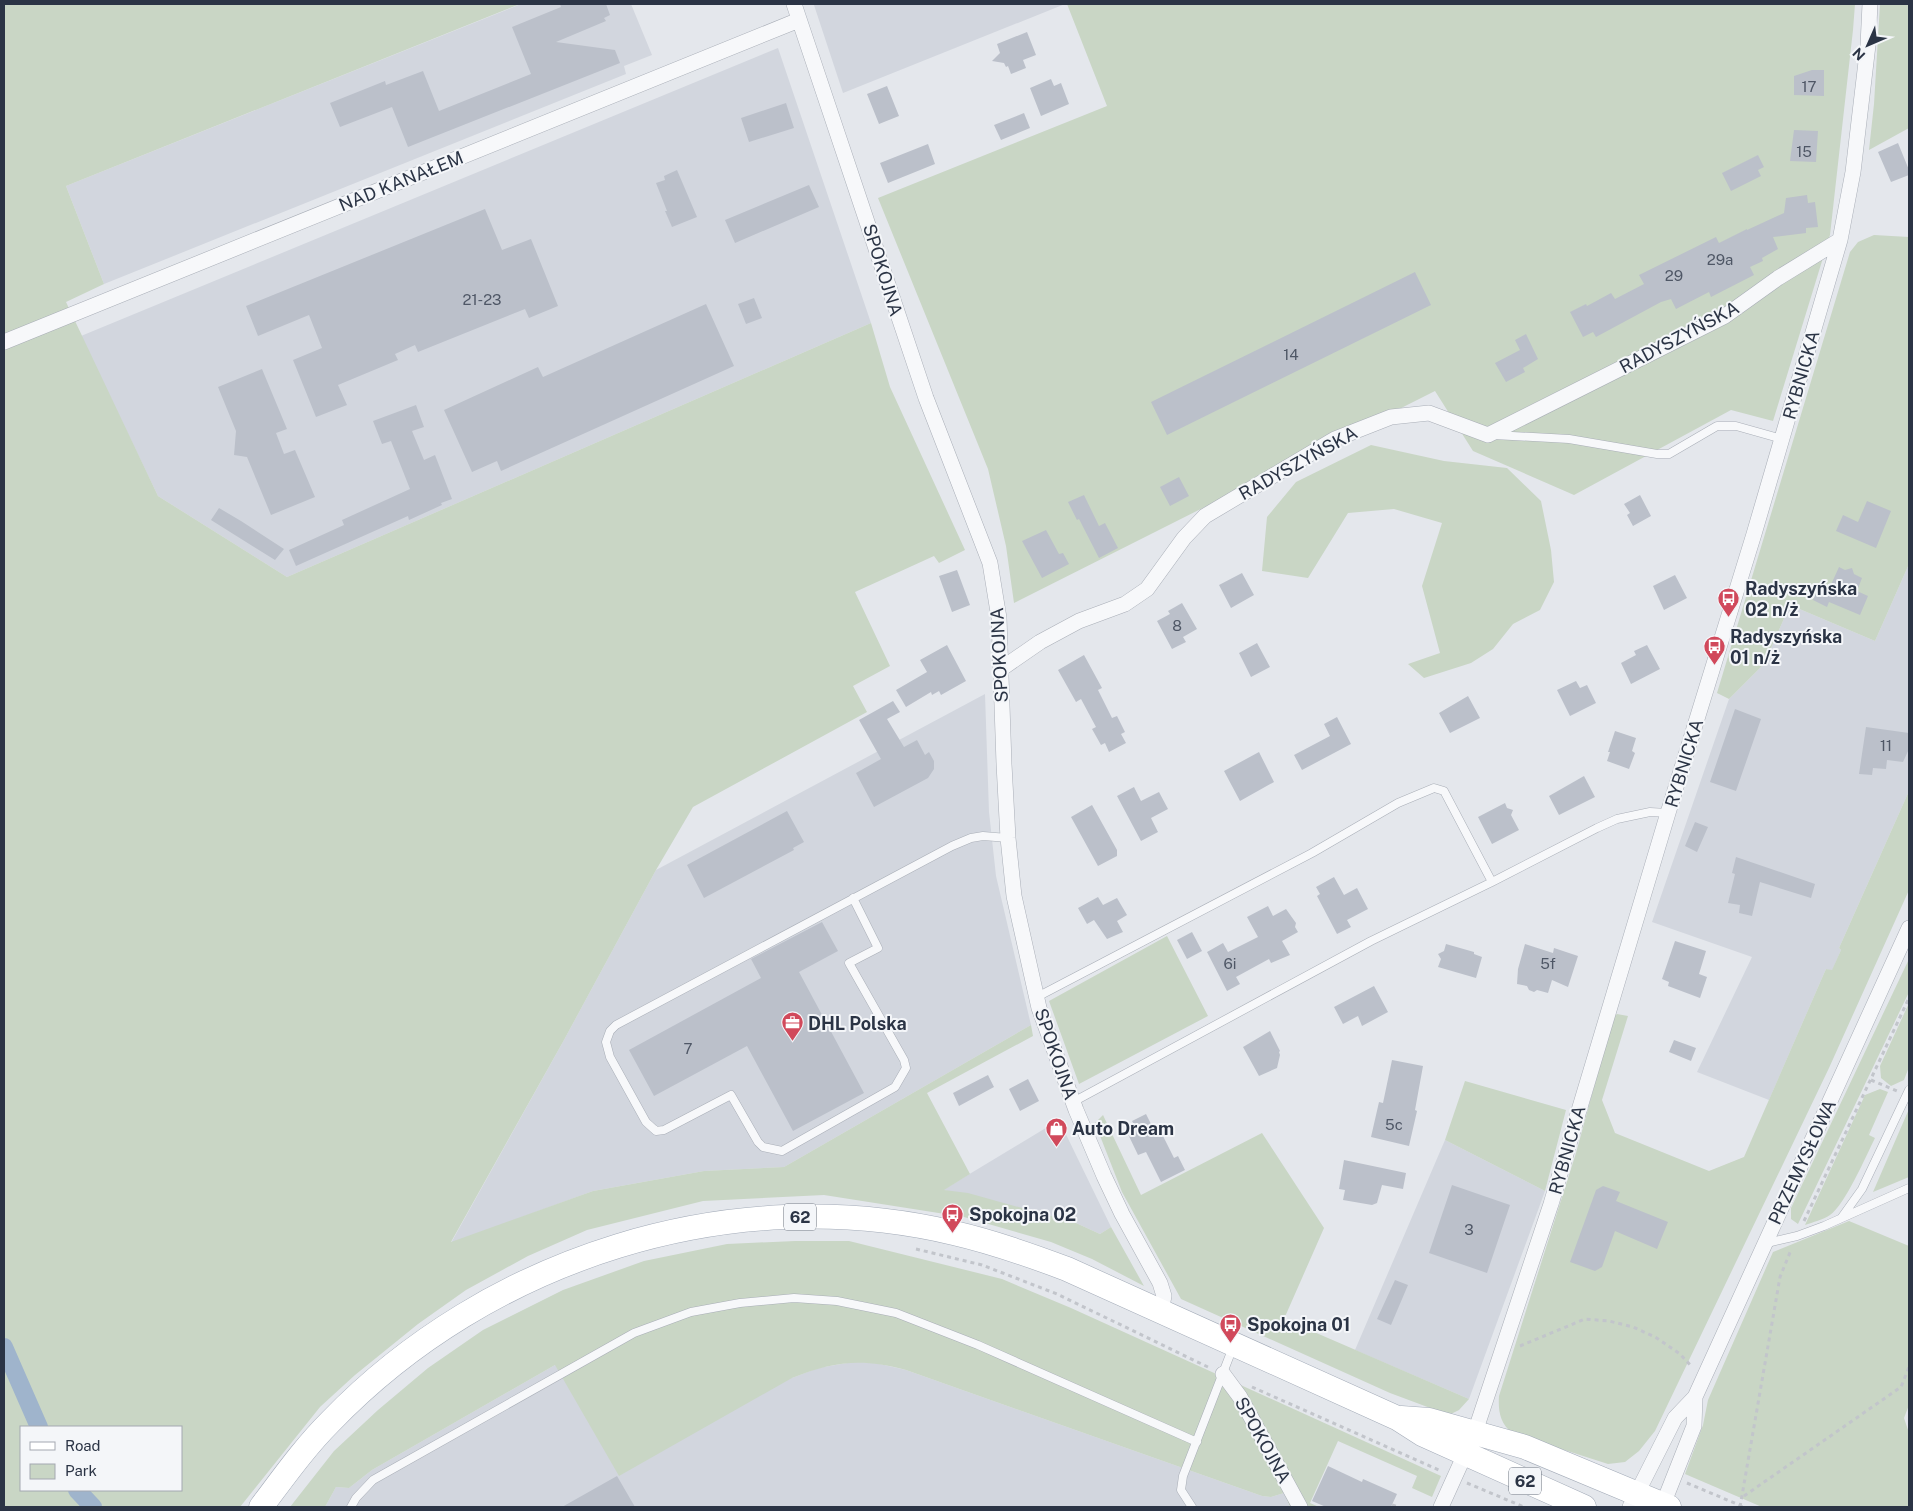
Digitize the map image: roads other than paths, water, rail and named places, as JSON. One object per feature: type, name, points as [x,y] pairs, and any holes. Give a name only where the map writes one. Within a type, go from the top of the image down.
[{"type":"main road","name":"62","points":[[261,1507],[290,1468],[331,1421],[426,1339],[454,1321],[525,1282],[592,1254],[649,1237],[730,1222],[774,1218],[839,1218],[895,1222],[953,1232],[1017,1250],[1067,1269],[1161,1311],[1397,1418],[1422,1434],[1584,1507]]},
{"type":"main road","name":"62","points":[[1397,1418],[1429,1420],[1525,1447],[1633,1500],[1665,1506]]},
{"type":"street","name":"SPOKOJNA","points":[[794,4],[873,238],[892,302],[926,398],[990,563],[999,618],[1008,838],[1014,896],[1036,997],[1073,1102],[1114,1199],[1160,1284],[1164,1296],[1161,1311]]},
{"type":"street","name":"RYBNICKA","points":[[1441,1507],[1475,1432],[1551,1204],[1782,439],[1840,240],[1853,172],[1868,45],[1870,4]]},
{"type":"street","name":"NAD KANAŁEM","points":[[4,342],[799,20]]},
{"type":"street","name":"RADYSZYŃSKA","points":[[1001,669],[1040,642],[1079,621],[1125,604],[1147,589],[1184,538],[1205,516],[1335,439],[1391,417],[1430,413],[1488,435],[1724,316],[1778,278],[1840,240]]},
{"type":"street","name":"PRZEMYSŁOWA","points":[[1633,1500],[1675,1418],[1695,1397],[1704,1379],[1909,928]]},
{"type":"street","name":"SPOKOJNA","points":[[1223,1374],[1240,1397],[1300,1507]]},
{"type":"street","name":"PRZEMYSŁOWA","points":[[1665,1506],[1694,1426],[1695,1397]]},
{"type":"lane","points":[[1488,435],[1569,439],[1657,454],[1668,454],[1717,426],[1736,426],[1782,439]]},
{"type":"lane","points":[[1036,997],[1312,852],[1398,802],[1434,788],[1444,791],[1492,882]]},
{"type":"lane","points":[[1073,1102],[1371,941],[1597,828],[1617,819],[1650,812],[1668,813]]},
{"type":"lane","points":[[853,898],[878,948],[850,963],[904,1060],[906,1068],[895,1087],[782,1151],[763,1147],[758,1142],[731,1094],[664,1130],[656,1131],[646,1122],[610,1057],[606,1042],[610,1031],[616,1025],[853,898],[965,841],[983,836],[1008,838]]},
{"type":"lane","points":[[1841,1219],[1862,1189],[1908,1093]]},
{"type":"lane","points":[[1765,1244],[1797,1236],[1841,1219],[1909,1188]]},
{"type":"lane","points":[[351,1507],[356,1498],[373,1480],[634,1333],[691,1312],[740,1302],[794,1298],[837,1301],[896,1313],[978,1345],[1197,1442]]},
{"type":"lane","points":[[1192,1507],[1181,1490],[1183,1476],[1234,1345]]},
{"type":"waterway","points":[[4,1347],[39,1426]]},
{"type":"waterway","points":[[78,1491],[93,1507]]},
{"type":"place","name":"Radyszyńska 02 n/ż","points":[[1729,617]]},
{"type":"place","name":"Radyszyńska 01 n/ż","points":[[1714,665]]},
{"type":"place","name":"DHL Polska","points":[[792,1042]]},
{"type":"place","name":"Auto Dream","points":[[1056,1147]]},
{"type":"place","name":"Spokojna 02","points":[[953,1233]]},
{"type":"place","name":"Spokojna 01","points":[[1231,1343]]}]
